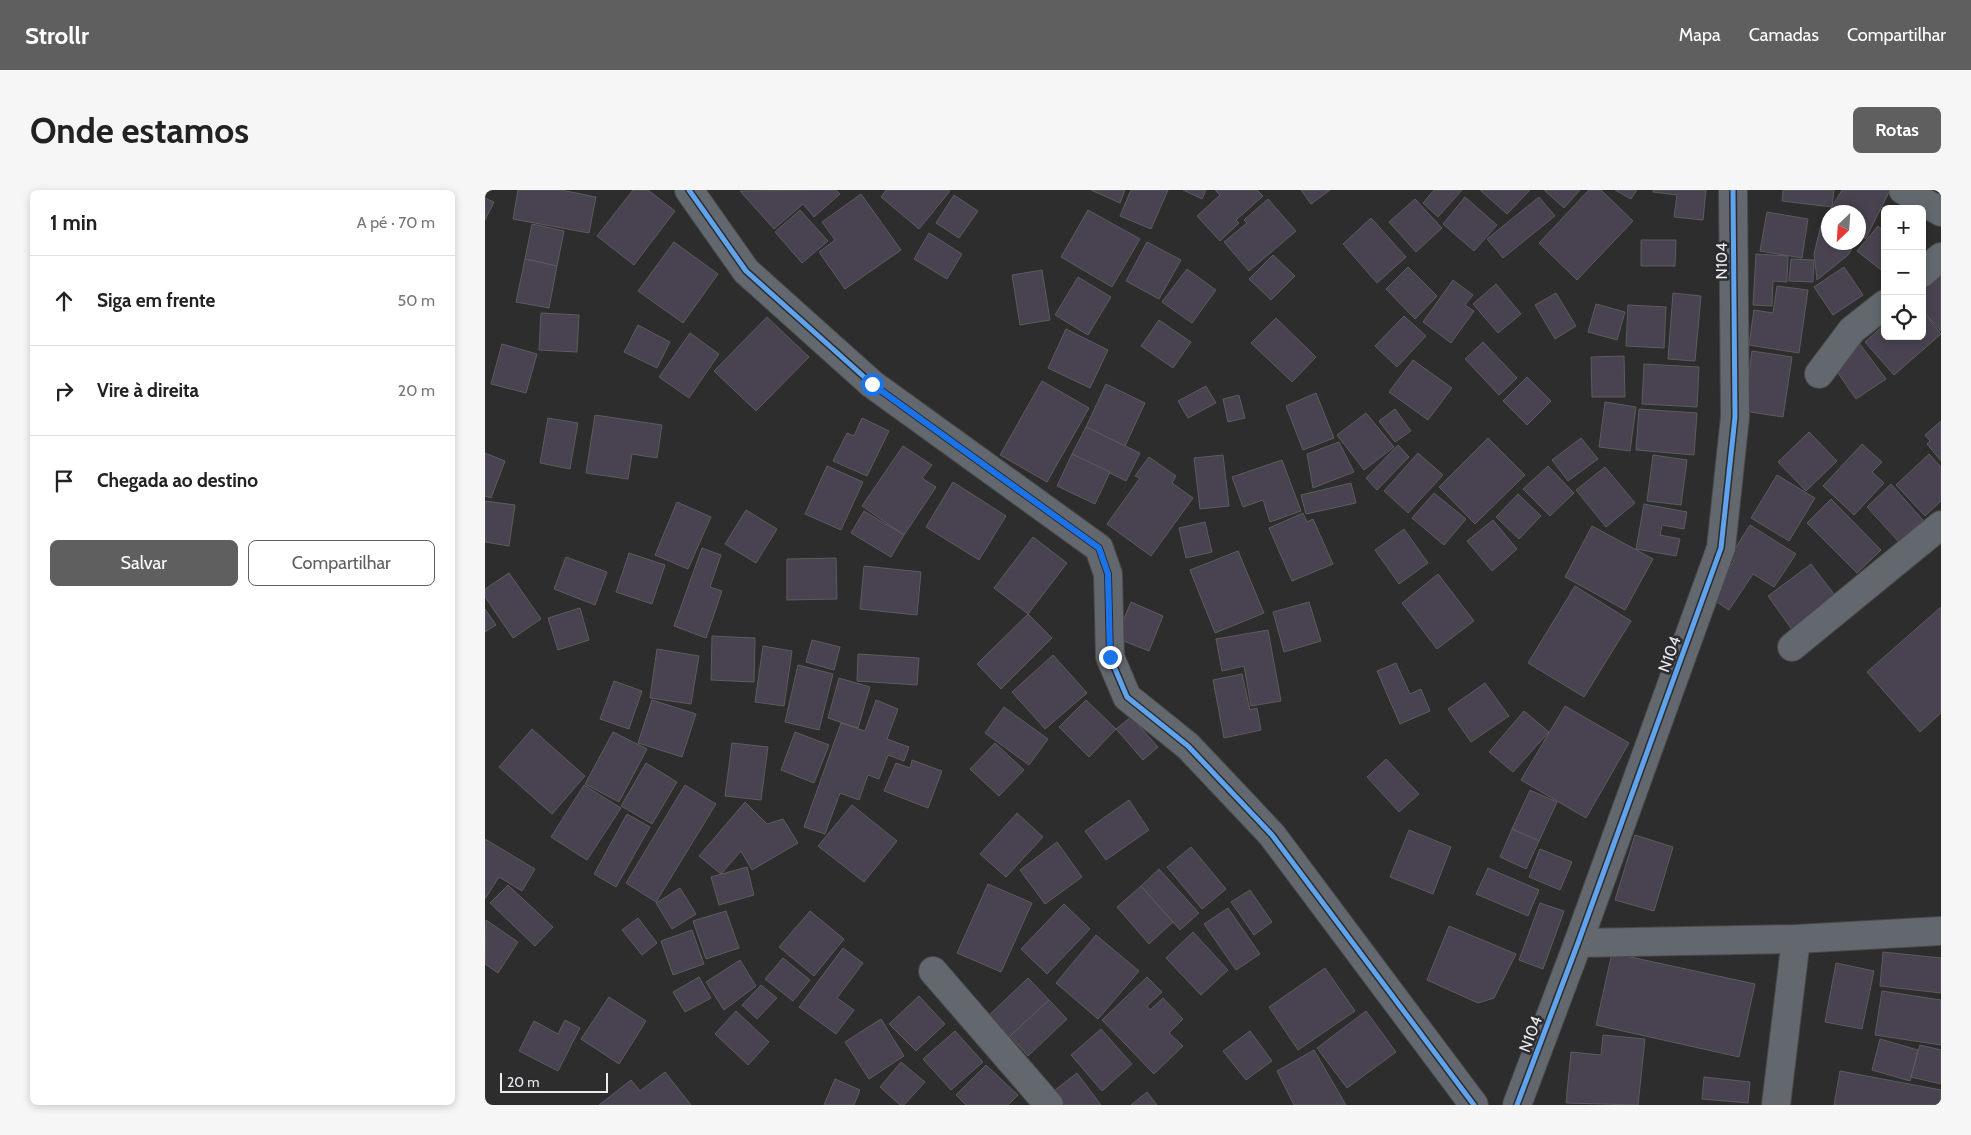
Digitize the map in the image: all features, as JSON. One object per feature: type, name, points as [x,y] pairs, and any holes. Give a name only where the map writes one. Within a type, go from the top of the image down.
[{"type":"street","points":[[689,190],[746,271],[872,384],[1099,548],[1108,574],[1110,657],[1127,697],[1188,746],[1272,835],[1474,1105]]},
{"type":"street","name":"N104","points":[[1517,1105],[1578,943],[1721,548],[1735,417],[1733,190]]},
{"type":"street","points":[[1903,190],[1941,212]]},
{"type":"street","points":[[1926,270],[1941,257]]},
{"type":"street","points":[[1819,374],[1853,330],[1881,307]]},
{"type":"street","points":[[1792,648],[1941,525]]},
{"type":"street","points":[[1578,943],[1796,939],[1941,931]]},
{"type":"street","points":[[1776,1105],[1796,939]]},
{"type":"street","points":[[933,971],[1049,1105]]},
{"type":"building","points":[[518,190],[561,190],[596,197],[589,233],[513,219]]},
{"type":"building","points":[[633,190],[648,190],[675,211],[634,265],[597,236]]},
{"type":"building","points":[[836,190],[840,194],[814,217],[803,204],[774,229],[740,191]]},
{"type":"building","points":[[886,190],[950,191],[919,229],[881,197]]},
{"type":"building","points":[[1091,190],[1125,190],[1120,203]]},
{"type":"building","points":[[1131,190],[1168,190],[1151,229],[1120,216]]},
{"type":"building","points":[[1183,190],[1206,190],[1202,199]]},
{"type":"building","points":[[1215,190],[1257,190],[1263,196],[1236,220],[1239,223],[1220,241],[1197,216],[1220,195]]},
{"type":"building","points":[[1301,190],[1330,190],[1311,204]]},
{"type":"building","points":[[1434,190],[1462,190],[1438,217],[1423,203]]},
{"type":"building","points":[[1480,190],[1530,190],[1507,214]]},
{"type":"building","points":[[1544,190],[1580,190],[1564,208]]},
{"type":"building","points":[[1589,190],[1601,190],[1633,221],[1577,280],[1539,243]]},
{"type":"building","points":[[1615,190],[1637,190],[1631,199]]},
{"type":"building","points":[[1653,190],[1706,190],[1703,220],[1674,217],[1677,195],[1653,192]]},
{"type":"building","points":[[1783,190],[1834,190],[1832,205],[1821,206],[1782,201]]},
{"type":"building","points":[[1842,190],[1890,190],[1866,238],[1866,205],[1833,205]]},
{"type":"building","points":[[861,194],[901,250],[845,289],[819,252],[835,240],[822,222]]},
{"type":"building","points":[[954,195],[978,211],[959,238],[936,223]]},
{"type":"building","points":[[1465,197],[1497,225],[1474,251],[1443,224]]},
{"type":"building","points":[[1539,197],[1555,216],[1503,258],[1487,239]]},
{"type":"building","points":[[485,198],[494,202],[485,220]]},
{"type":"building","points":[[1268,199],[1296,231],[1249,271],[1224,242],[1247,223],[1244,220]]},
{"type":"building","points":[[1415,199],[1442,228],[1416,252],[1389,222]]},
{"type":"building","points":[[800,210],[828,241],[802,263],[775,232]]},
{"type":"building","points":[[1088,210],[1140,239],[1112,287],[1061,257]]},
{"type":"building","points":[[1767,212],[1808,219],[1802,258],[1760,251]]},
{"type":"building","points":[[1371,218],[1406,257],[1377,283],[1343,244]]},
{"type":"building","points":[[532,224],[564,231],[557,266],[525,259]]},
{"type":"building","points":[[1821,225],[1821,250],[1851,250],[1848,255],[1817,280],[1814,254]]},
{"type":"building","points":[[1878,226],[1881,229],[1881,270],[1857,251],[1866,250],[1866,240]]},
{"type":"building","points":[[929,233],[962,254],[947,279],[914,259]]},
{"type":"building","points":[[1641,240],[1676,240],[1675,266],[1641,266]]},
{"type":"building","points":[[674,242],[718,274],[683,323],[638,291]]},
{"type":"building","points":[[1147,242],[1181,260],[1159,299],[1126,281]]},
{"type":"building","points":[[1756,254],[1788,256],[1787,282],[1773,281],[1772,306],[1753,305]]},
{"type":"building","points":[[1273,255],[1295,276],[1271,300],[1249,279]]},
{"type":"building","points":[[525,259],[557,266],[549,308],[516,302]]},
{"type":"building","points":[[1791,259],[1814,260],[1813,282],[1789,281]]},
{"type":"building","points":[[1941,266],[1941,331],[1926,314],[1926,279]]},
{"type":"building","points":[[1408,267],[1437,296],[1415,319],[1386,289]]},
{"type":"building","points":[[1844,267],[1863,295],[1833,315],[1814,287]]},
{"type":"building","points":[[1187,269],[1216,290],[1192,323],[1162,302]]},
{"type":"building","points":[[1042,270],[1050,320],[1020,325],[1012,275]]},
{"type":"building","points":[[1078,277],[1111,297],[1088,335],[1055,315]]},
{"type":"building","points":[[1453,280],[1473,295],[1465,305],[1474,311],[1451,343],[1423,322]]},
{"type":"building","points":[[1496,284],[1521,314],[1498,333],[1473,304]]},
{"type":"building","points":[[1777,286],[1808,290],[1799,353],[1749,345],[1754,310],[1773,313]]},
{"type":"building","points":[[1556,293],[1576,326],[1555,339],[1535,305]]},
{"type":"building","points":[[1673,293],[1701,296],[1695,361],[1668,359]]},
{"type":"building","points":[[1596,304],[1625,312],[1617,340],[1588,332]]},
{"type":"building","points":[[1628,305],[1666,307],[1664,348],[1626,346]]},
{"type":"building","points":[[541,313],[579,315],[577,352],[539,350]]},
{"type":"building","points":[[1926,315],[1941,334],[1894,375],[1865,342],[1881,328],[1881,340],[1926,340]]},
{"type":"building","points":[[1404,316],[1426,336],[1397,367],[1375,346]]},
{"type":"building","points":[[767,317],[809,357],[756,411],[714,371]]},
{"type":"building","points":[[1276,318],[1316,357],[1292,382],[1251,343]]},
{"type":"building","points":[[1159,320],[1191,342],[1173,368],[1141,346]]},
{"type":"building","points":[[638,325],[670,342],[657,368],[624,352]]},
{"type":"building","points":[[1066,329],[1108,350],[1090,388],[1048,368]]},
{"type":"building","points":[[690,333],[719,354],[689,398],[659,377]]},
{"type":"building","points":[[1483,342],[1517,378],[1499,395],[1465,359]]},
{"type":"building","points":[[1859,343],[1886,379],[1856,399],[1831,363]]},
{"type":"building","points":[[502,344],[537,354],[526,393],[491,384]]},
{"type":"building","points":[[1752,351],[1792,357],[1783,417],[1744,411]]},
{"type":"building","points":[[1624,356],[1625,397],[1592,397],[1591,357]]},
{"type":"building","points":[[1413,360],[1452,388],[1428,420],[1389,392]]},
{"type":"building","points":[[1644,364],[1699,367],[1697,407],[1642,404]]},
{"type":"building","points":[[1527,377],[1551,401],[1527,425],[1503,401]]},
{"type":"building","points":[[1042,381],[1089,408],[1047,482],[1000,455]]},
{"type":"building","points":[[1106,384],[1145,403],[1125,446],[1086,427]]},
{"type":"building","points":[[1206,386],[1216,403],[1188,418],[1178,401]]},
{"type":"building","points":[[1316,393],[1334,438],[1303,450],[1286,406]]},
{"type":"building","points":[[1239,395],[1245,418],[1228,422],[1223,399]]},
{"type":"building","points":[[1605,402],[1636,407],[1630,451],[1599,447]]},
{"type":"building","points":[[1395,409],[1411,431],[1395,442],[1379,421]]},
{"type":"building","points":[[1639,409],[1697,413],[1694,455],[1636,450]]},
{"type":"building","points":[[1366,413],[1394,447],[1364,470],[1337,435]]},
{"type":"building","points":[[595,415],[662,425],[657,458],[632,454],[628,479],[586,473]]},
{"type":"building","points":[[548,418],[578,423],[570,469],[540,463]]},
{"type":"building","points":[[862,418],[889,431],[867,476],[833,461],[847,433],[854,436]]},
{"type":"building","points":[[1941,421],[1941,461],[1927,444],[1930,441],[1925,435]]},
{"type":"building","points":[[1086,427],[1140,453],[1126,481],[1072,454]]},
{"type":"building","points":[[1809,432],[1837,461],[1806,491],[1778,462]]},
{"type":"building","points":[[1488,438],[1525,475],[1475,524],[1439,487]]},
{"type":"building","points":[[1581,438],[1598,459],[1568,481],[1552,460]]},
{"type":"building","points":[[1339,442],[1354,472],[1313,488],[1307,454]]},
{"type":"building","points":[[1862,444],[1882,462],[1872,472],[1884,483],[1854,515],[1823,486]]},
{"type":"building","points":[[1398,445],[1409,457],[1377,490],[1366,478]]},
{"type":"building","points":[[903,446],[932,465],[922,478],[936,487],[904,535],[862,506]]},
{"type":"building","points":[[485,453],[505,461],[491,498],[485,496]]},
{"type":"building","points":[[1418,453],[1443,475],[1408,513],[1384,491]]},
{"type":"building","points":[[1072,454],[1110,472],[1095,504],[1057,486]]},
{"type":"building","points":[[1929,454],[1941,467],[1941,501],[1925,516],[1896,485]]},
{"type":"building","points":[[1223,455],[1229,506],[1200,509],[1194,458]]},
{"type":"building","points":[[1653,455],[1687,460],[1681,505],[1647,501]]},
{"type":"building","points":[[1149,457],[1176,476],[1172,483],[1193,498],[1151,556],[1107,524],[1140,478],[1135,476]]},
{"type":"building","points":[[1282,460],[1301,511],[1270,522],[1263,500],[1243,507],[1232,477]]},
{"type":"building","points":[[827,466],[863,482],[841,530],[805,514]]},
{"type":"building","points":[[1548,466],[1574,493],[1550,516],[1523,489]]},
{"type":"building","points":[[1605,467],[1635,503],[1606,527],[1576,490]]},
{"type":"building","points":[[1777,475],[1815,498],[1789,541],[1751,518]]},
{"type":"building","points":[[953,482],[1006,516],[979,560],[926,527]]},
{"type":"building","points":[[1351,483],[1356,503],[1306,514],[1301,495]]},
{"type":"building","points":[[1891,484],[1923,520],[1899,542],[1867,507]]},
{"type":"building","points":[[1434,493],[1466,519],[1444,545],[1412,518]]},
{"type":"building","points":[[1518,494],[1541,516],[1519,539],[1496,517]]},
{"type":"building","points":[[1831,499],[1881,550],[1857,573],[1807,523]]},
{"type":"building","points":[[485,501],[515,505],[509,546],[485,542]]},
{"type":"building","points":[[677,502],[711,517],[688,569],[655,555]]},
{"type":"building","points":[[1644,504],[1687,512],[1684,529],[1662,525],[1660,535],[1680,539],[1676,556],[1636,549]]},
{"type":"building","points":[[746,510],[777,529],[756,563],[725,544]]},
{"type":"building","points":[[864,511],[904,535],[891,557],[851,533]]},
{"type":"building","points":[[1303,513],[1307,522],[1313,519],[1333,564],[1292,581],[1269,528]]},
{"type":"building","points":[[1493,520],[1517,549],[1492,571],[1467,541]]},
{"type":"building","points":[[1205,522],[1212,552],[1186,558],[1179,528]]},
{"type":"building","points":[[1750,525],[1796,554],[1774,587],[1753,574],[1729,610],[1709,597],[1734,561],[1729,558]]},
{"type":"building","points":[[1592,526],[1653,559],[1625,610],[1565,577]]},
{"type":"building","points":[[1404,529],[1428,563],[1399,584],[1375,550]]},
{"type":"building","points":[[1033,537],[1067,563],[1028,614],[994,588]]},
{"type":"building","points":[[702,548],[721,555],[710,587],[722,591],[706,638],[674,626]]},
{"type":"building","points":[[1238,551],[1264,613],[1215,633],[1190,570]]},
{"type":"building","points":[[629,553],[665,565],[652,604],[616,592]]},
{"type":"building","points":[[566,557],[607,572],[595,605],[554,589]]},
{"type":"building","points":[[836,558],[837,599],[787,600],[787,559]]},
{"type":"building","points":[[1811,564],[1837,598],[1793,631],[1768,596]]},
{"type":"building","points":[[864,566],[921,572],[917,615],[860,609]]},
{"type":"building","points":[[509,573],[541,619],[513,638],[485,597],[485,589]]},
{"type":"building","points":[[1438,574],[1474,621],[1437,649],[1402,603]]},
{"type":"building","points":[[1575,586],[1631,621],[1584,697],[1528,663]]},
{"type":"building","points":[[1131,602],[1163,616],[1149,651],[1116,638]]},
{"type":"building","points":[[1309,602],[1321,641],[1284,652],[1273,612]]},
{"type":"building","points":[[1941,607],[1941,713],[1920,732],[1867,672]]},
{"type":"building","points":[[580,608],[589,640],[558,650],[548,618]]},
{"type":"building","points":[[485,609],[496,625],[485,632]]},
{"type":"building","points":[[1028,614],[1052,638],[1001,689],[977,664]]},
{"type":"building","points":[[1268,630],[1281,701],[1251,706],[1244,666],[1222,671],[1216,639]]},
{"type":"building","points":[[712,636],[755,638],[754,682],[711,680]]},
{"type":"building","points":[[812,640],[840,647],[834,670],[806,662]]},
{"type":"building","points":[[763,646],[792,651],[784,706],[755,702]]},
{"type":"building","points":[[657,649],[699,656],[691,704],[650,698]]},
{"type":"building","points":[[858,654],[919,658],[917,685],[857,681]]},
{"type":"building","points":[[1053,655],[1087,693],[1045,729],[1012,692]]},
{"type":"building","points":[[1396,663],[1410,694],[1421,689],[1430,711],[1400,724],[1377,671]]},
{"type":"building","points":[[798,665],[833,674],[819,730],[785,722]]},
{"type":"building","points":[[1242,674],[1250,710],[1257,708],[1261,730],[1224,738],[1213,680]]},
{"type":"building","points":[[839,678],[870,687],[858,728],[828,718]]},
{"type":"building","points":[[614,681],[642,691],[629,729],[600,719]]},
{"type":"building","points":[[1485,683],[1509,716],[1471,742],[1448,709]]},
{"type":"building","points":[[652,700],[696,714],[682,757],[638,743]]},
{"type":"building","points":[[876,700],[898,709],[887,739],[909,747],[904,761],[888,755],[879,779],[868,775],[859,800],[840,793],[825,834],[804,827],[841,723],[865,731]]},
{"type":"building","points":[[1086,700],[1116,729],[1089,757],[1059,727]]},
{"type":"building","points":[[1565,706],[1629,743],[1586,818],[1521,780]]},
{"type":"building","points":[[1004,707],[1048,739],[1029,765],[985,733]]},
{"type":"building","points":[[1524,711],[1549,732],[1513,772],[1489,752]]},
{"type":"building","points":[[1131,717],[1158,747],[1143,760],[1116,729]]},
{"type":"building","points":[[532,729],[585,776],[552,814],[499,767]]},
{"type":"building","points":[[613,732],[647,749],[619,802],[585,784]]},
{"type":"building","points":[[795,732],[829,745],[814,783],[781,770]]},
{"type":"building","points":[[732,743],[768,747],[761,800],[725,796]]},
{"type":"building","points":[[995,743],[1024,770],[999,796],[970,769]]},
{"type":"building","points":[[1386,759],[1419,794],[1399,812],[1367,777]]},
{"type":"building","points":[[912,760],[942,771],[928,808],[884,791],[896,763],[910,768]]},
{"type":"building","points":[[646,763],[677,782],[652,824],[621,806]]},
{"type":"building","points":[[584,785],[621,808],[587,860],[551,837]]},
{"type":"building","points":[[685,785],[716,804],[656,902],[626,883]]},
{"type":"building","points":[[1530,790],[1557,802],[1539,841],[1512,829]]},
{"type":"building","points":[[1129,800],[1149,830],[1106,860],[1085,831]]},
{"type":"building","points":[[745,802],[767,824],[783,819],[798,843],[752,870],[741,851],[721,874],[699,856]]},
{"type":"building","points":[[852,805],[897,841],[864,882],[818,846]]},
{"type":"building","points":[[1017,813],[1043,837],[1006,877],[980,854]]},
{"type":"building","points":[[627,814],[650,827],[616,887],[594,874]]},
{"type":"building","points":[[1512,829],[1539,841],[1526,869],[1500,857]]},
{"type":"building","points":[[1409,830],[1451,847],[1433,894],[1390,877]]},
{"type":"building","points":[[1635,835],[1673,847],[1654,911],[1615,900]]},
{"type":"building","points":[[485,839],[535,869],[522,891],[499,877],[485,899]]},
{"type":"building","points":[[1057,842],[1082,877],[1045,904],[1020,870]]},
{"type":"building","points":[[1191,847],[1226,889],[1202,909],[1167,867]]},
{"type":"building","points":[[1540,849],[1572,862],[1560,890],[1529,877]]},
{"type":"building","points":[[747,867],[754,895],[719,905],[711,877]]},
{"type":"building","points":[[1488,868],[1539,890],[1528,916],[1476,894]]},
{"type":"building","points":[[1159,869],[1199,913],[1180,930],[1141,886]]},
{"type":"building","points":[[988,884],[1032,903],[1001,972],[957,953]]},
{"type":"building","points":[[508,885],[553,927],[535,946],[490,903]]},
{"type":"building","points":[[1141,886],[1173,922],[1149,944],[1117,907]]},
{"type":"building","points":[[680,888],[696,914],[672,929],[656,903]]},
{"type":"building","points":[[1250,890],[1272,922],[1254,935],[1231,902]]},
{"type":"building","points":[[1540,903],[1564,911],[1543,969],[1519,960]]},
{"type":"building","points":[[1064,904],[1090,929],[1047,974],[1021,949]]},
{"type":"building","points":[[1228,908],[1260,954],[1236,970],[1204,924]]},
{"type":"building","points":[[726,911],[739,948],[706,959],[693,921]]},
{"type":"building","points":[[810,911],[844,939],[814,976],[779,947]]},
{"type":"building","points":[[638,918],[657,943],[642,955],[622,930]]},
{"type":"building","points":[[486,920],[518,942],[498,973],[485,964]]},
{"type":"building","points":[[1449,926],[1516,954],[1494,998],[1478,1003],[1427,980]]},
{"type":"building","points":[[692,930],[704,964],[673,975],[661,941]]},
{"type":"building","points":[[1193,932],[1228,970],[1201,995],[1166,958]]},
{"type":"building","points":[[1096,935],[1139,971],[1098,1019],[1056,983]]},
{"type":"building","points":[[843,948],[863,963],[837,998],[854,1010],[836,1034],[799,1007]]},
{"type":"building","points":[[1883,952],[1941,958],[1941,993],[1880,986]]},
{"type":"building","points":[[1612,953],[1755,984],[1739,1057],[1596,1025]]},
{"type":"building","points":[[783,958],[810,980],[793,1001],[765,979]]},
{"type":"building","points":[[740,960],[756,986],[724,1010],[706,982]]},
{"type":"building","points":[[1836,963],[1874,971],[1862,1029],[1825,1022]]},
{"type":"building","points":[[1325,968],[1355,1011],[1298,1050],[1269,1007]]},
{"type":"building","points":[[699,977],[711,998],[685,1012],[673,992]]},
{"type":"building","points":[[1147,977],[1162,992],[1147,1006],[1150,1010],[1163,998],[1183,1019],[1169,1033],[1183,1046],[1154,1074],[1102,1020]]},
{"type":"building","points":[[1028,978],[1049,1000],[1004,1042],[984,1020]]},
{"type":"building","points":[[761,985],[777,998],[757,1019],[742,1005]]},
{"type":"building","points":[[1882,991],[1941,1000],[1941,1045],[1875,1035]]},
{"type":"building","points":[[919,996],[945,1024],[916,1051],[889,1024]]},
{"type":"building","points":[[609,997],[646,1021],[619,1064],[581,1039]]},
{"type":"building","points":[[1049,1000],[1067,1019],[1028,1056],[1010,1036]]},
{"type":"building","points":[[736,1011],[769,1042],[748,1065],[715,1034]]},
{"type":"building","points":[[1366,1011],[1396,1052],[1347,1088],[1317,1048]]},
{"type":"building","points":[[881,1019],[904,1056],[869,1079],[845,1042]]},
{"type":"building","points":[[565,1020],[580,1028],[558,1071],[519,1051],[534,1021],[558,1034]]},
{"type":"building","points":[[1101,1029],[1132,1064],[1102,1091],[1071,1055]]},
{"type":"building","points":[[955,1031],[983,1062],[951,1090],[923,1059]]},
{"type":"building","points":[[1250,1031],[1272,1061],[1246,1080],[1223,1051]]},
{"type":"building","points":[[1603,1035],[1645,1039],[1638,1105],[1566,1103],[1571,1052],[1601,1055]]},
{"type":"building","points":[[1880,1039],[1918,1050],[1910,1081],[1872,1070]]},
{"type":"building","points":[[1920,1045],[1941,1050],[1941,1084],[1911,1077]]},
{"type":"building","points":[[1314,1050],[1346,1105],[1294,1105],[1277,1071]]},
{"type":"building","points":[[901,1062],[925,1082],[904,1105],[900,1105],[880,1087]]},
{"type":"building","points":[[986,1065],[1018,1095],[1008,1105],[966,1105],[956,1095]]},
{"type":"building","points":[[1840,1071],[1941,1090],[1941,1105],[1834,1105]]},
{"type":"building","points":[[665,1072],[691,1105],[599,1105],[631,1080],[640,1091]]},
{"type":"building","points":[[1077,1073],[1101,1105],[1053,1105],[1046,1097]]},
{"type":"building","points":[[1704,1077],[1750,1082],[1748,1103],[1702,1099]]},
{"type":"building","points":[[835,1079],[860,1090],[854,1105],[824,1105]]},
{"type":"building","points":[[1147,1092],[1157,1105],[1131,1105]]},
{"type":"cycle path","points":[[689,190],[746,271],[872,384],[1099,548],[1108,574],[1110,657],[1127,697],[1188,746],[1272,835],[1474,1105]]},
{"type":"cycle path","points":[[1517,1105],[1578,943],[1721,548],[1735,417],[1733,190]]},
{"type":"route","points":[[872,384],[1099,548],[1108,574],[1110,657]]}]
